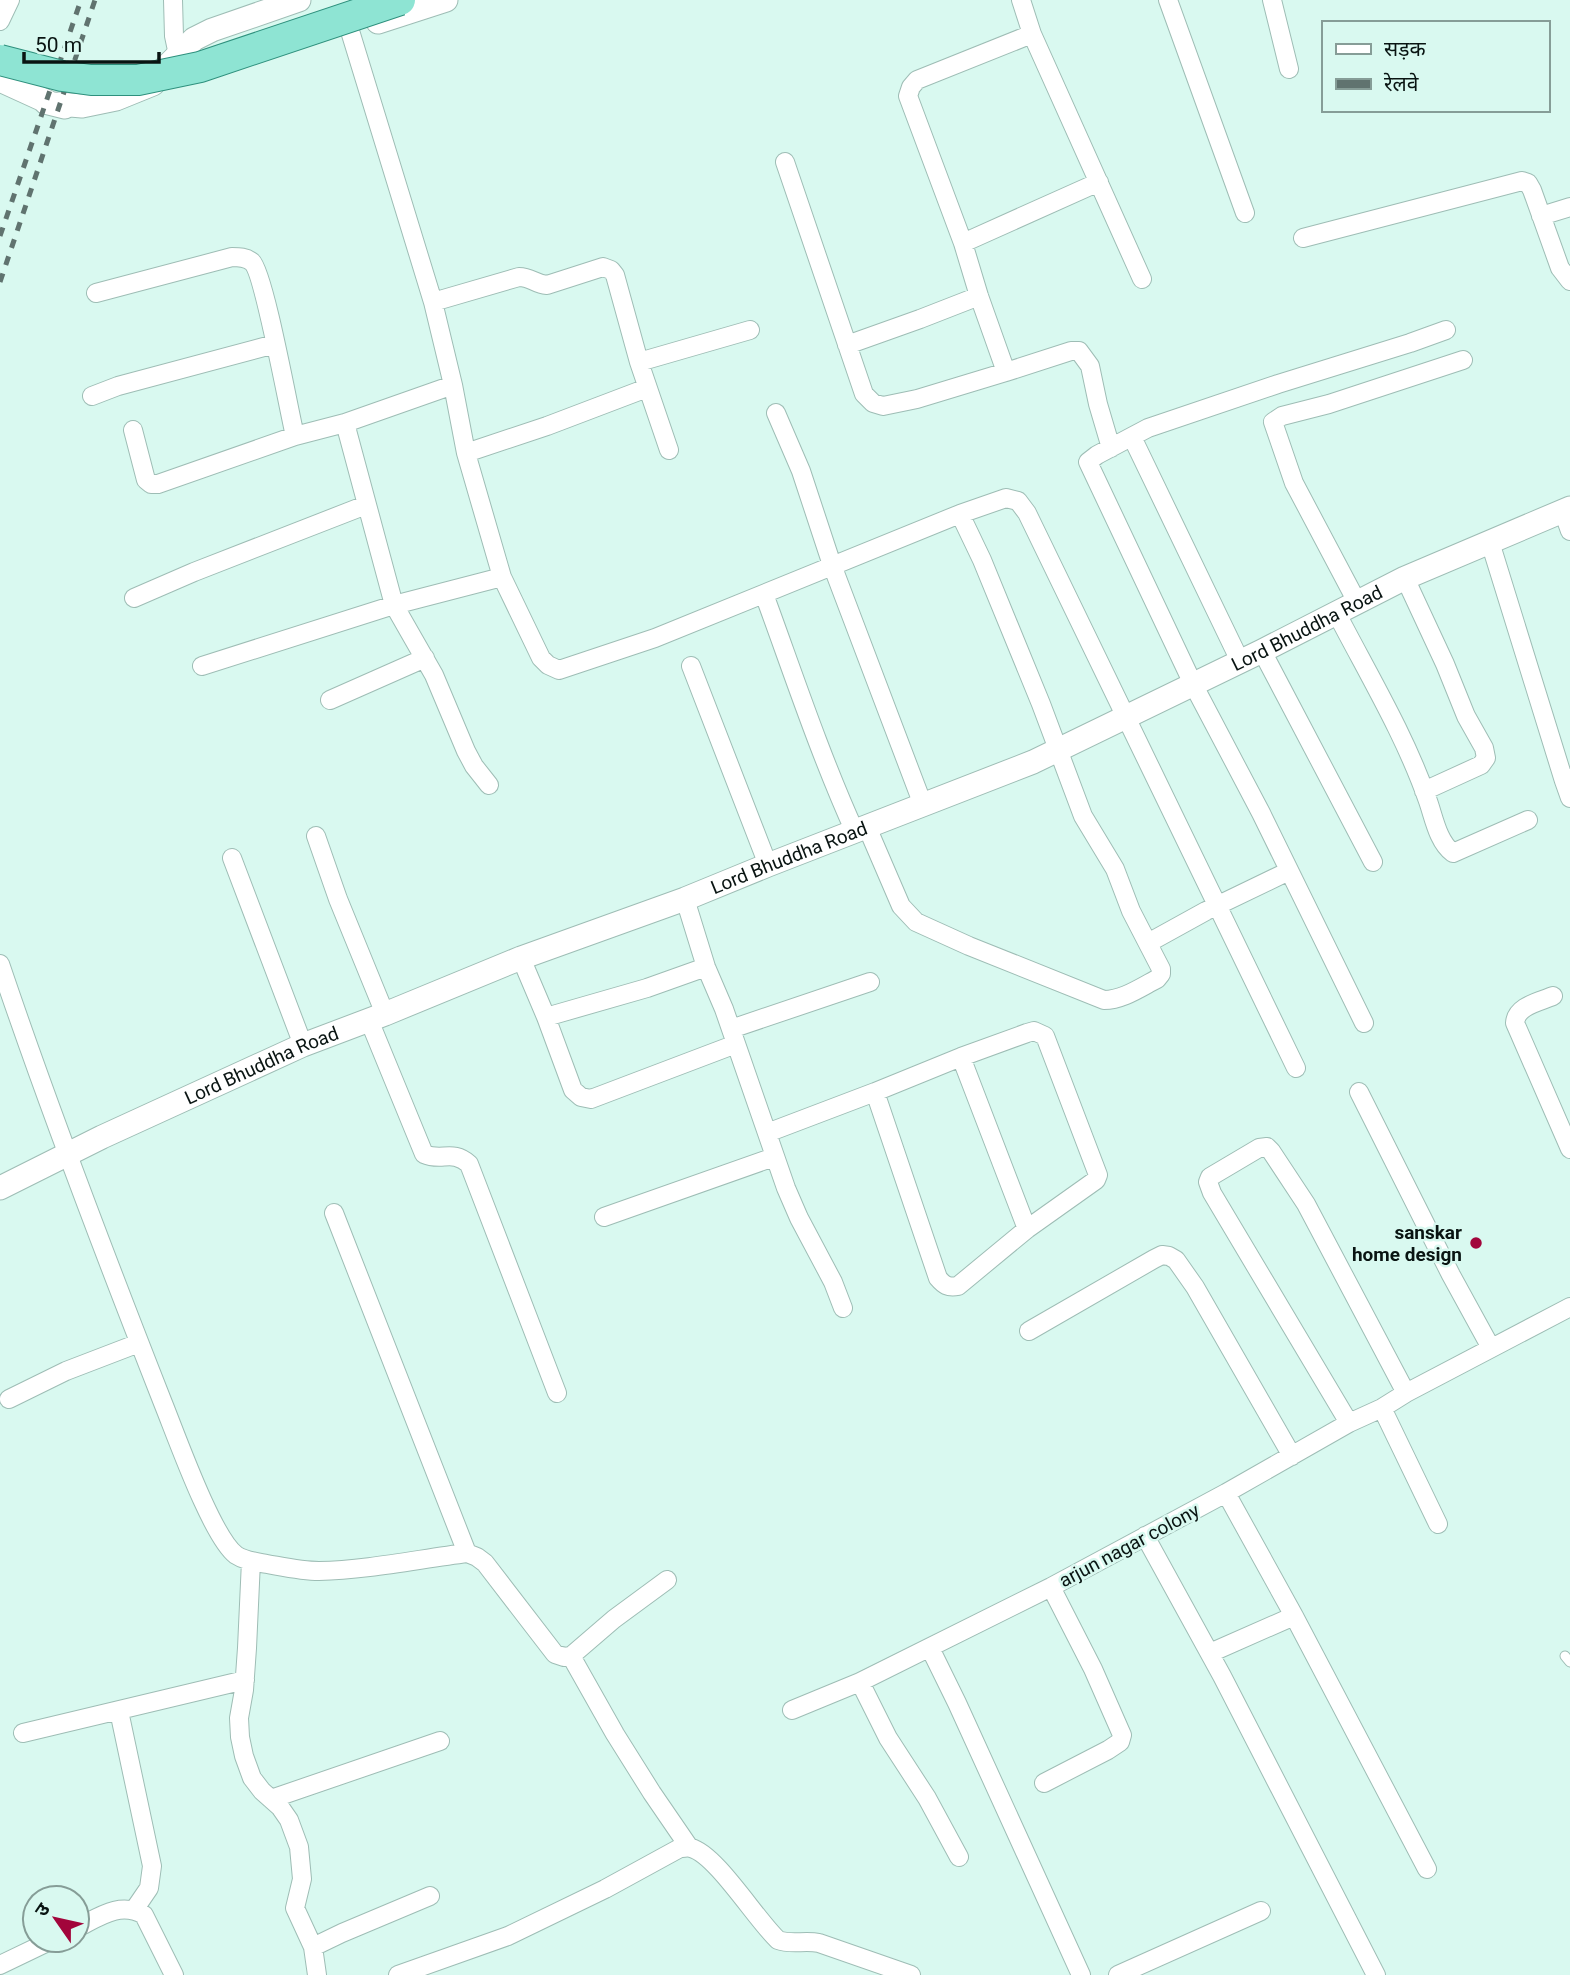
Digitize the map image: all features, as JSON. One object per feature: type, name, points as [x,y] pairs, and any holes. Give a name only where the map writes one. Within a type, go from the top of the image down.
[{"type":"main road","points":[[0,60],[91,80],[138,80],[200,67],[400,0]]},
{"type":"street","points":[[0,21],[10,0]]},
{"type":"street","points":[[173,0],[174,36],[178,55]]},
{"type":"street","points":[[149,85],[194,39],[212,30],[299,0]]},
{"type":"street","points":[[0,80],[48,102],[45,102],[65,107],[60,104],[82,107],[116,99],[149,85],[197,78],[446,0]]},
{"type":"street","points":[[1021,0],[1032,34],[1142,279]]},
{"type":"street","points":[[1168,0],[1245,212]]},
{"type":"street","points":[[1272,0],[1289,69]]},
{"type":"street","points":[[350,31],[433,302],[466,453],[502,577],[541,658],[559,670],[655,638],[960,514],[1006,498],[1018,501],[1027,513],[1296,1068]]},
{"type":"street","points":[[1006,372],[963,243],[908,96],[917,80],[1032,34]]},
{"type":"street","points":[[785,162],[864,394],[873,403],[883,407],[929,395],[1075,350],[1079,351],[1090,366],[1111,449]]},
{"type":"street","points":[[1303,238],[1522,181],[1528,183],[1560,268],[1570,281]]},
{"type":"street","points":[[963,243],[1099,182]]},
{"type":"street","points":[[1541,216],[1570,207]]},
{"type":"street","points":[[96,293],[232,257],[243,257],[252,261],[258,270],[295,436]]},
{"type":"street","points":[[433,302],[519,277],[528,277],[547,285],[607,268],[615,275],[639,362],[669,450]]},
{"type":"street","points":[[847,345],[979,296]]},
{"type":"street","points":[[639,362],[750,330]]},
{"type":"street","points":[[1364,1023],[1261,813],[1193,684],[1089,464],[1090,459],[1148,428],[1446,330]]},
{"type":"street","points":[[92,396],[118,386],[275,344]]},
{"type":"street","points":[[1357,602],[1294,483],[1273,425],[1275,420],[1282,415],[1329,404],[1463,360]]},
{"type":"street","points":[[133,430],[146,480],[151,484],[158,484],[453,385]]},
{"type":"street","points":[[466,453],[648,388]]},
{"type":"street","points":[[1264,390],[1270,402],[1282,415]]},
{"type":"street","points":[[776,413],[801,471],[832,565],[923,805]]},
{"type":"street","points":[[345,423],[394,605],[434,675],[466,751],[489,785]]},
{"type":"street","points":[[1132,437],[1240,661]]},
{"type":"street","points":[[134,598],[366,505]]},
{"type":"street","points":[[764,594],[828,767],[909,916],[916,922],[968,946],[1082,992],[1104,1000],[1114,1000],[1157,979],[1161,968],[1123,894],[1115,869],[1083,816],[1041,704],[960,514]]},
{"type":"street","name":"Lord Bhuddha Road","points":[[0,1188],[303,1045],[521,958],[685,899],[1033,762],[1405,578],[1490,542],[1568,517]]},
{"type":"street","points":[[1490,542],[1567,779],[1570,798]]},
{"type":"street","points":[[202,666],[394,605],[502,577]]},
{"type":"street","points":[[1405,578],[1466,716],[1486,753],[1482,765],[1424,791]]},
{"type":"street","points":[[1336,612],[1394,722],[1447,848],[1453,853],[1528,820]]},
{"type":"street","points":[[1262,651],[1373,862]]},
{"type":"street","points":[[330,700],[425,658]]},
{"type":"street","points":[[691,666],[768,865]]},
{"type":"street","points":[[316,836],[420,1149],[434,1158],[454,1155],[462,1157],[469,1164],[557,1393]]},
{"type":"street","points":[[232,858],[303,1045]]},
{"type":"street","points":[[1148,943],[1289,871]]},
{"type":"street","points":[[685,899],[706,967],[775,1157],[799,1218],[833,1282],[843,1308]]},
{"type":"street","points":[[521,958],[573,1090],[585,1099],[870,982]]},
{"type":"street","points":[[0,964],[34,1065],[139,1343],[192,1474],[228,1548],[251,1561],[318,1571],[467,1553],[485,1563],[555,1654],[564,1657],[571,1656],[614,1619],[667,1580]]},
{"type":"street","points":[[546,1017],[647,988],[706,967]]},
{"type":"street","points":[[1553,996],[1521,1009],[1516,1015],[1515,1023],[1570,1149]]},
{"type":"street","points":[[768,1133],[961,1056],[1034,1031],[1045,1036],[1098,1175],[1096,1180],[1027,1229],[958,1286],[951,1288],[938,1278],[875,1092]]},
{"type":"street","points":[[961,1056],[1027,1229]]},
{"type":"street","points":[[1359,1092],[1491,1348]]},
{"type":"street","points":[[1349,1423],[1212,1193],[1208,1182],[1210,1177],[1259,1148],[1266,1147],[1271,1151],[1306,1204],[1406,1393]]},
{"type":"street","points":[[604,1217],[775,1157]]},
{"type":"street","points":[[334,1213],[467,1553]]},
{"type":"street","points":[[1030,1331],[1154,1259],[1162,1255],[1169,1256],[1176,1260],[1195,1287],[1292,1456]]},
{"type":"street","name":"arjun nagar colony","points":[[792,1710],[860,1682],[1051,1587],[1349,1423],[1570,1307]]},
{"type":"street","points":[[9,1399],[66,1371],[139,1343]]},
{"type":"street","points":[[1382,1408],[1438,1524]]},
{"type":"street","points":[[1226,1493],[1427,1869]]},
{"type":"street","points":[[1146,1536],[1210,1653],[1376,1975]]},
{"type":"street","points":[[251,1561],[239,1718],[244,1756],[252,1778],[289,1820],[299,1847],[302,1879],[295,1908],[313,1947],[317,1975]]},
{"type":"street","points":[[1044,1783],[1108,1750],[1120,1742],[1122,1735],[1093,1669],[1051,1587]]},
{"type":"street","points":[[1210,1653],[1294,1616]]},
{"type":"street","points":[[930,1648],[1081,1975]]},
{"type":"street","points":[[571,1656],[621,1744],[689,1847]]},
{"type":"street","points":[[23,1733],[244,1680]]},
{"type":"street","points":[[860,1682],[888,1738],[927,1798],[959,1857]]},
{"type":"street","points":[[119,1711],[152,1866],[149,1888],[134,1910]]},
{"type":"street","points":[[271,1799],[440,1741]]},
{"type":"street","points":[[398,1975],[508,1936],[606,1889],[680,1848],[689,1847],[713,1864],[778,1940],[819,1943],[911,1975]]},
{"type":"street","points":[[313,1947],[430,1896]]},
{"type":"street","points":[[91,1922],[122,1908],[144,1915],[174,1975]]},
{"type":"street","points":[[1118,1975],[1261,1911]]},
{"type":"street","points":[[0,1965],[23,1954]]},
{"type":"railway","points":[[0,236],[81,0]]},
{"type":"railway","points":[[0,282],[95,0]]},
{"type":"place","name":"sanskar home design","points":[[1476,1243]]}]
